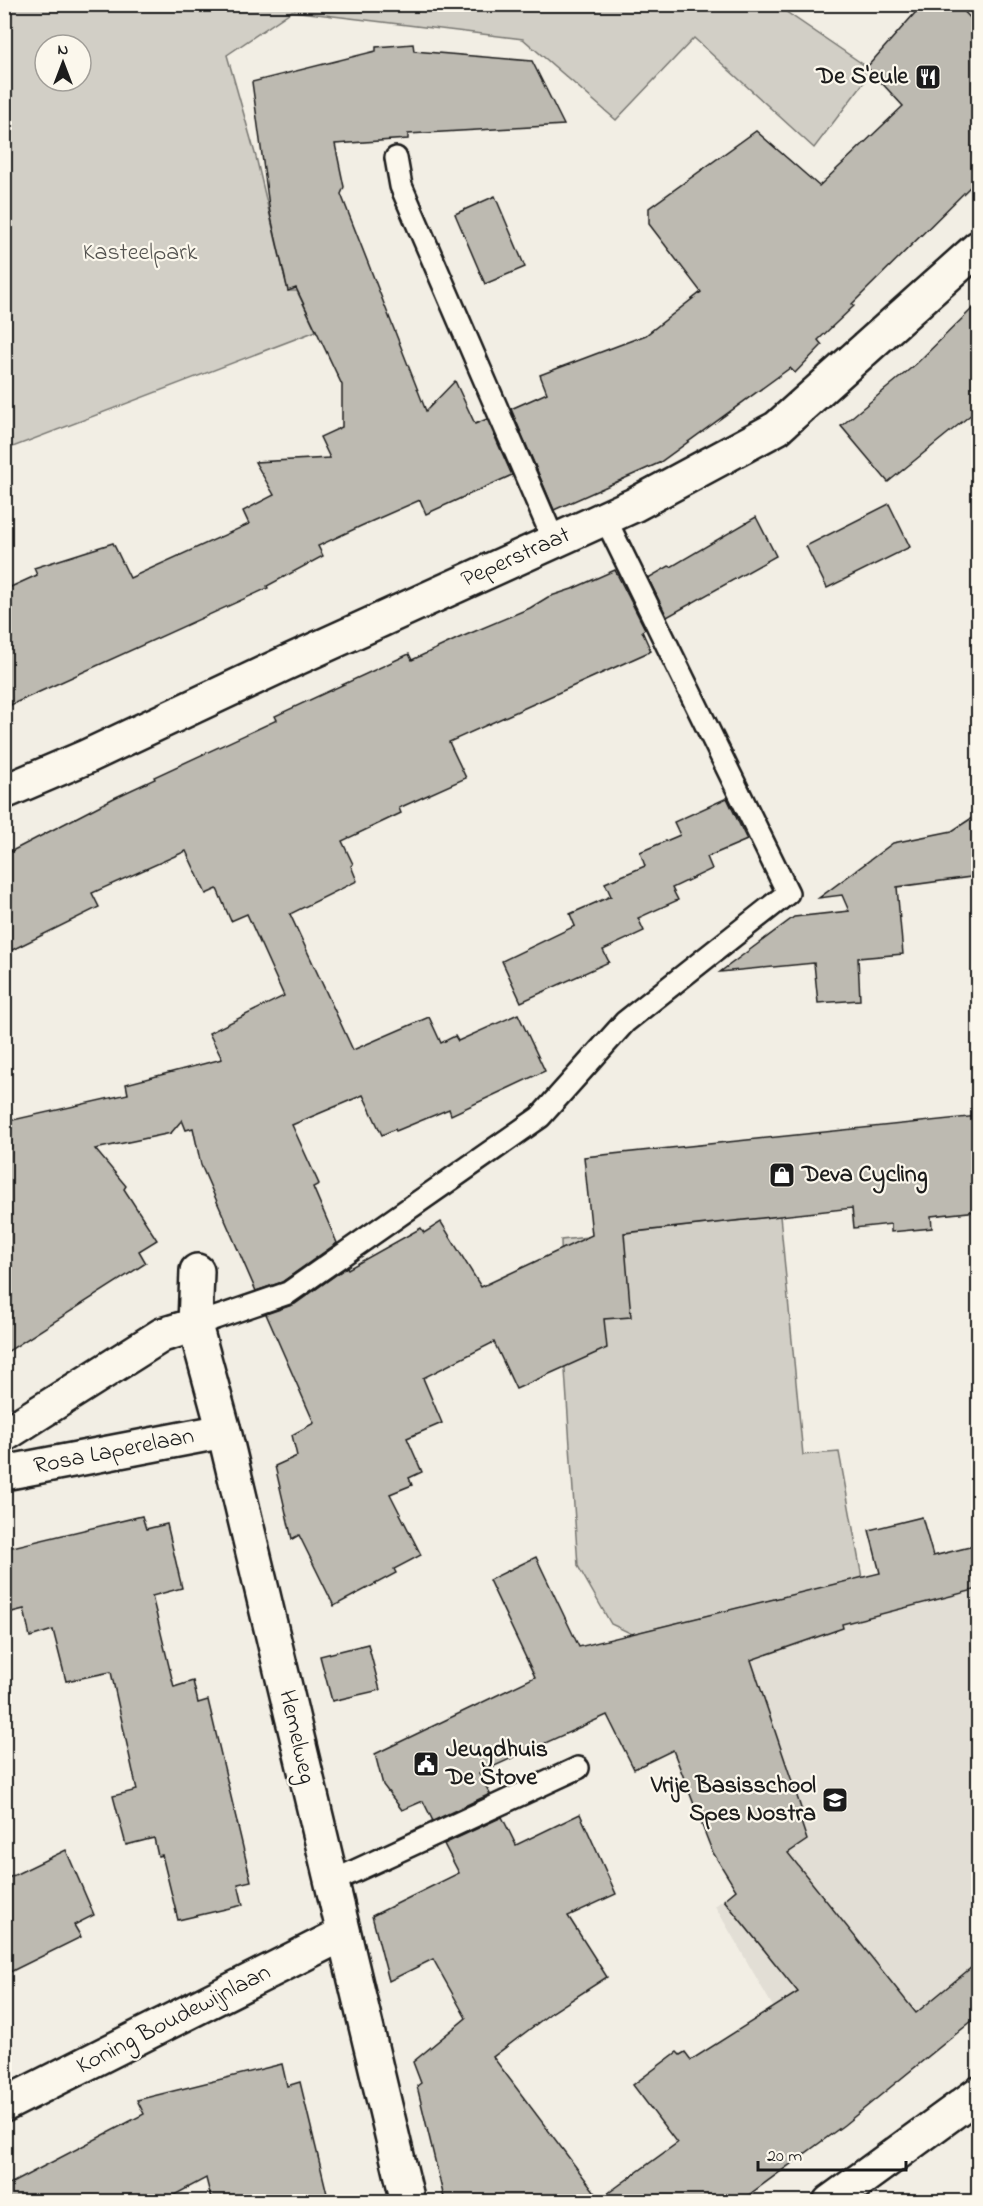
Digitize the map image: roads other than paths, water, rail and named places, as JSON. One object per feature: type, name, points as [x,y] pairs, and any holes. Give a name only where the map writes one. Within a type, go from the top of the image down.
[{"type":"street","name":"Peperstraat","points":[[4,792],[86,757],[286,663],[634,505],[777,428],[978,248]]},
{"type":"street","name":"Hemelweg","points":[[197,1271],[195,1325],[224,1431],[408,2202]]},
{"type":"street","name":"Rosa Laperelaan","points":[[4,1435],[162,1335],[195,1325]]},
{"type":"street","name":"Rosa Laperelaan","points":[[4,1473],[224,1431]]},
{"type":"street","name":"Koning Boudewijnlaan","points":[[4,2105],[343,1934]]},
{"type":"street","points":[[830,2202],[978,2094]]},
{"type":"lane","points":[[396,158],[401,186],[554,541]]},
{"type":"lane","points":[[195,1325],[288,1293],[540,1118],[625,1022],[788,892],[604,518]]},
{"type":"lane","points":[[331,1882],[578,1768]]},
{"type":"place","name":"De S'eule","points":[[928,77]]},
{"type":"place","name":"Deva Cycling","points":[[782,1175]]},
{"type":"place","name":"Jeugdhuis De Stove","points":[[426,1764]]},
{"type":"place","name":"Vrije Basisschool Spes Nostra","points":[[835,1800]]},
{"type":"park label","name":"Kasteelpark","points":[[140,253]]}]
